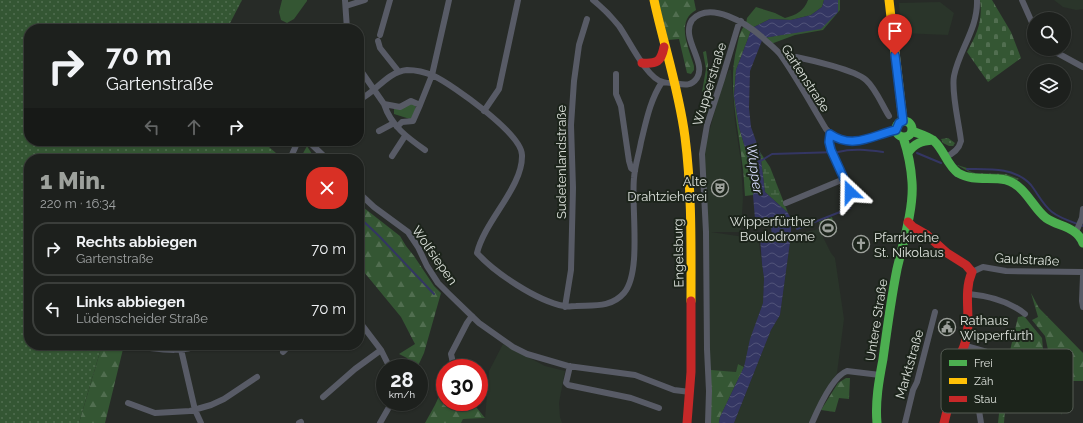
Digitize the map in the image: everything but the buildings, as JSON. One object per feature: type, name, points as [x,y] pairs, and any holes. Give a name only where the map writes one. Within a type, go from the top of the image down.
[{"type":"main road","name":"Engelsburg","points":[[654,0],[664,45],[678,84],[689,180],[691,274],[690,392],[687,423]]},
{"type":"main road","points":[[889,0],[903,121]]},
{"type":"main road","points":[[642,63],[658,62],[662,56],[664,45]]},
{"type":"main road","points":[[903,121],[910,124],[912,131]]},
{"type":"main road","points":[[903,121],[899,123],[900,133],[908,136],[912,131]]},
{"type":"main road","points":[[912,131],[933,140],[940,148],[953,170],[966,177],[1000,179],[1013,183],[1020,188],[1039,213],[1055,223],[1077,230],[1083,242]]},
{"type":"main road","name":"Untere Straße","points":[[877,423],[876,412],[880,375],[897,270],[909,226],[912,183],[908,153],[900,133]]},
{"type":"main road","points":[[908,153],[912,147],[920,142],[933,140]]},
{"type":"main road","points":[[909,226],[927,235],[947,253],[966,265],[972,272],[969,277],[969,331],[966,346],[964,349]]},
{"type":"main road","points":[[944,423],[946,413]]},
{"type":"street","points":[[347,24],[346,3],[365,0]]},
{"type":"street","points":[[390,0],[379,38],[380,48],[398,72]]},
{"type":"street","points":[[380,131],[402,122],[413,121],[432,76],[449,0]]},
{"type":"street","points":[[484,111],[498,89],[518,0]]},
{"type":"street","points":[[593,0],[606,11],[618,26],[650,73],[662,82],[678,84]]},
{"type":"street","points":[[945,157],[957,149],[960,141],[953,79],[954,72],[972,29],[977,12],[977,0]]},
{"type":"street","points":[[1022,0],[1027,12]]},
{"type":"street","name":"Gartenstraße","points":[[678,84],[694,81],[698,76],[699,69],[689,35],[689,26],[692,19],[702,12],[715,9],[727,12],[748,25],[779,52],[830,134]]},
{"type":"street","name":"Sudetenlandstraße","points":[[564,307],[571,270],[573,188],[571,125],[574,81],[579,45],[587,19]]},
{"type":"street","name":"Wupperstraße","points":[[708,423],[709,391],[706,241],[702,154],[707,125],[741,20]]},
{"type":"street","points":[[1061,56],[1083,67]]},
{"type":"street","points":[[786,63],[796,57],[852,72],[862,77],[874,90],[889,116]]},
{"type":"street","points":[[364,96],[386,79],[398,72],[417,70],[448,84],[510,132],[519,144],[522,154],[516,179],[481,240],[477,253],[494,268],[529,293],[545,300],[564,307],[602,306],[614,301],[624,293],[630,282],[634,261],[633,201],[635,171],[646,122],[657,89],[662,82]]},
{"type":"street","points":[[616,74],[616,94],[621,106],[629,161],[631,168],[635,171]]},
{"type":"street","points":[[364,75],[384,104],[387,115],[395,125],[406,136],[425,150]]},
{"type":"street","points":[[384,104],[400,107],[411,101],[420,104]]},
{"type":"street","points":[[850,192],[831,150],[829,142],[830,134],[844,141],[851,142],[900,133]]},
{"type":"street","points":[[392,156],[406,136]]},
{"type":"street","points":[[313,146],[322,154]]},
{"type":"street","points":[[786,203],[844,179]]},
{"type":"street","name":"Wolfsiepen","points":[[364,198],[374,207],[408,232],[438,283],[472,316],[496,336],[513,347],[527,354],[570,366],[635,375],[674,390],[690,392]]},
{"type":"street","points":[[1077,230],[1082,218],[1083,209]]},
{"type":"street","name":"Gaulstraße","points":[[972,272],[982,267],[1006,271],[1083,272]]},
{"type":"street","points":[[1083,276],[1083,307]]},
{"type":"street","points":[[969,294],[998,300],[1019,309],[1025,314]]},
{"type":"street","name":"Marktstraße","points":[[905,423],[935,312]]},
{"type":"street","points":[[452,359],[451,354],[472,316]]},
{"type":"street","points":[[364,328],[381,350],[386,359]]},
{"type":"street","points":[[966,346],[976,349]]},
{"type":"street","points":[[181,350],[196,410],[201,423]]},
{"type":"street","points":[[323,397],[355,369],[381,350]]},
{"type":"street","points":[[570,366],[566,383],[568,385],[631,398],[659,408]]},
{"type":"street","points":[[812,423],[832,385],[844,372],[847,371],[880,375]]},
{"type":"street","points":[[128,403],[155,413],[196,410],[224,399],[257,377]]},
{"type":"street","points":[[380,423],[387,411]]},
{"type":"street","points":[[979,413],[981,423]]},
{"type":"shaded area","points":[[1054,0],[1083,0],[1083,9],[1076,10],[1063,7]]},
{"type":"shaded area","points":[[940,2],[954,13],[948,35],[901,33],[899,3]]},
{"type":"shaded area","points":[[729,70],[731,70],[735,122],[741,162],[743,198],[741,232],[711,232],[744,237],[758,237],[764,278],[763,303],[751,339],[745,365],[744,367],[738,364],[736,372],[708,371],[703,154],[722,85]]},
{"type":"shaded area","points":[[819,229],[835,258],[844,319],[837,373],[810,423],[734,423],[771,330],[780,315],[791,235]]},
{"type":"shaded area","points":[[503,344],[545,366],[565,371],[559,403],[562,423],[460,423],[463,419],[485,418],[486,411],[488,411],[489,371]]},
{"type":"green space","points":[[0,0],[242,0],[230,24],[24,24],[24,146],[268,146],[277,154],[24,154],[24,350],[101,350],[79,423],[0,423]]},
{"type":"green space","points":[[282,0],[307,1],[294,19],[287,23],[281,20],[279,12]]},
{"type":"green space","points":[[658,0],[694,0],[696,10],[686,21],[685,28],[685,36],[694,66],[694,70],[691,74],[687,73],[679,39],[668,40]]},
{"type":"green space","points":[[808,0],[824,0],[822,7],[811,15],[791,20],[770,19],[752,28],[746,24],[747,18],[756,7],[785,18],[799,12]]},
{"type":"green space","points":[[838,0],[840,0],[840,10],[823,30],[795,35],[771,44],[763,38],[798,32],[838,12]]},
{"type":"green space","points":[[980,0],[992,0],[1011,32],[1021,58],[988,82],[967,52],[974,39],[980,21]]},
{"type":"green space","points":[[746,24],[752,28],[736,70],[734,96],[739,127],[748,158],[754,191],[753,195],[745,196],[734,104],[733,75],[739,37]]},
{"type":"green space","points":[[706,51],[708,64],[707,78],[712,86],[708,91],[702,92],[706,69],[703,52]]},
{"type":"green space","points":[[409,103],[416,105],[413,120],[394,114],[394,108]]},
{"type":"green space","points":[[948,138],[955,143],[953,146],[943,143],[941,139]]},
{"type":"green space","points":[[307,146],[312,154],[303,154]]},
{"type":"green space","points":[[760,152],[770,167],[788,213],[765,192]]},
{"type":"green space","points":[[957,165],[967,168],[969,171],[975,173],[1006,174],[1019,179],[1017,180],[1006,176],[973,174]]},
{"type":"green space","points":[[364,208],[400,236],[434,286],[441,293],[421,359],[408,359],[399,354],[415,344],[401,317],[364,272]]},
{"type":"green space","points":[[832,217],[837,232],[825,236],[819,222]]},
{"type":"green space","points":[[1031,293],[1039,308],[1083,353],[1083,381],[1073,381],[1073,349],[1048,349],[1045,336],[1032,320],[1038,317]]},
{"type":"green space","points":[[1024,316],[1042,338],[1043,349],[1010,349],[1018,317]]},
{"type":"green space","points":[[1032,342],[1033,349],[1020,349],[1021,343]]},
{"type":"green space","points":[[101,350],[123,350],[105,423],[79,423]]},
{"type":"green space","points":[[738,364],[744,367],[720,417],[719,423],[708,423],[711,370],[736,372]]},
{"type":"green space","points":[[846,378],[850,378],[849,399],[839,398],[835,412],[821,410],[838,383]]},
{"type":"green space","points":[[436,403],[436,411],[479,411],[485,418],[463,419],[461,423],[425,423]]},
{"type":"green space","points":[[999,413],[1005,413],[1004,423],[998,423]]},
{"type":"water","name":"Wupper","points":[[824,0],[838,0],[838,12],[821,29],[763,38],[750,71],[749,108],[751,127],[760,152],[765,192],[788,213],[791,219],[791,235],[780,315],[771,330],[734,423],[719,423],[720,417],[744,367],[750,339],[763,303],[764,278],[760,237],[772,236],[770,218],[755,219],[754,191],[748,158],[739,127],[734,96],[736,70],[752,28],[770,19],[791,20],[811,15],[822,7]]},
{"type":"waterway","name":"Wupper","points":[[759,162],[772,154],[855,150],[883,152]]},
{"type":"waterway","points":[[917,153],[941,163]]},
{"type":"waterway","points":[[967,169],[1001,170],[1017,175],[1025,179],[1031,185],[1043,203],[1052,212],[1083,226]]},
{"type":"waterway","points":[[797,229],[850,208]]},
{"type":"waterway","points":[[364,222],[434,294]]},
{"type":"traffic: fast","points":[[904,121],[910,123],[912,129],[910,135],[904,137],[898,135],[896,129],[898,123],[904,121]]},
{"type":"traffic: fast","points":[[912,131],[926,136],[934,141],[951,166],[958,173],[964,176],[1000,179],[1013,183],[1024,192],[1046,218],[1072,230],[1080,237],[1083,243]]},
{"type":"traffic: fast","points":[[877,423],[878,391],[891,303],[897,269],[908,226],[911,203],[911,170],[903,137]]},
{"type":"traffic: fast","points":[[908,153],[919,143],[933,140]]},
{"type":"traffic: slow","points":[[654,0],[675,85],[685,137],[690,198],[691,301]]},
{"type":"traffic: slow","points":[[889,0],[903,121]]},
{"type":"traffic: jam","points":[[642,63],[658,61],[664,47]]},
{"type":"traffic: jam","points":[[908,222],[913,227],[927,235],[947,253],[966,265],[972,272],[969,281],[967,301],[968,331],[963,349]]},
{"type":"traffic: jam","points":[[687,423],[691,372],[691,301]]},
{"type":"traffic: jam","points":[[944,423],[946,413]]},
{"type":"place","name":"Alte Drahtzieherei","points":[[720,188]]},
{"type":"place","name":"Wipperfürther Boulodrome","points":[[828,228]]},
{"type":"place","name":"Pfarrkirche St. Nikolaus","points":[[861,244]]},
{"type":"place","name":"Rathaus Wipperfürth","points":[[947,327]]},
{"type":"route","points":[[850,192],[831,150],[829,142],[830,134],[836,139],[851,142],[868,139],[896,130],[897,125],[903,121],[895,55]]}]
